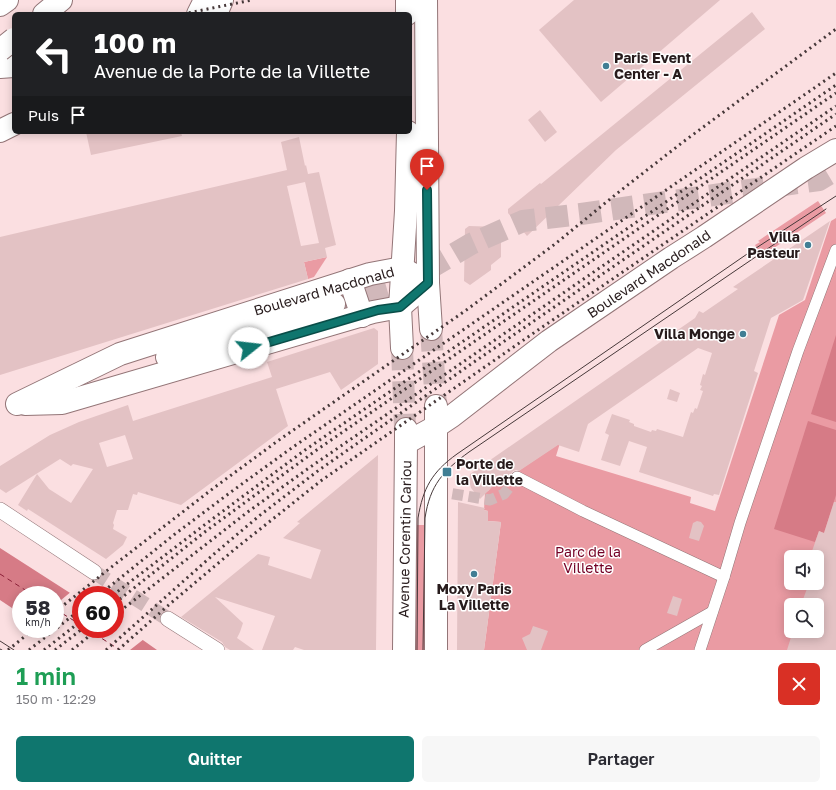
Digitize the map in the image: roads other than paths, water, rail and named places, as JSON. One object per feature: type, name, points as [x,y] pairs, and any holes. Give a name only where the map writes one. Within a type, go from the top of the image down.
[{"type":"main road","points":[[0,6],[7,0]]},
{"type":"main road","points":[[46,12],[61,0]]},
{"type":"main road","points":[[199,12],[205,0]]},
{"type":"main road","points":[[217,12],[222,0]]},
{"type":"main road","points":[[406,0],[407,12]]},
{"type":"main road","points":[[402,348],[400,307],[402,268],[417,211],[426,0]]},
{"type":"main road","points":[[0,50],[12,41]]},
{"type":"main road","points":[[0,67],[12,66]]},
{"type":"main road","points":[[0,131],[12,125]]},
{"type":"main road","points":[[408,134],[417,211],[428,283],[431,329]]},
{"type":"main road","name":"Boulevard Macdonald","points":[[406,436],[437,416],[466,406],[549,341],[720,226],[811,173],[836,150]]},
{"type":"main road","name":"Boulevard Macdonald","points":[[8,407],[120,354],[350,280],[402,268],[428,283]]},
{"type":"main road","points":[[350,280],[362,316]]},
{"type":"main road","points":[[8,407],[62,403],[362,316],[378,310],[400,307],[428,283]]},
{"type":"main road","name":"Boulevard Macdonald","points":[[8,407],[334,304]]},
{"type":"main road","points":[[436,650],[437,416]]},
{"type":"main road","name":"Avenue Corentin Cariou","points":[[404,650],[406,436]]},
{"type":"street","points":[[700,650],[710,609],[724,577],[727,550],[740,523],[798,351],[836,250]]},
{"type":"street","points":[[518,477],[633,535],[724,577]]},
{"type":"street","points":[[0,510],[94,572]]},
{"type":"street","points":[[645,650],[710,609]]},
{"type":"street","points":[[168,619],[217,650]]},
{"type":"tunnel","points":[[334,304],[403,284],[471,244],[523,221],[819,180],[836,170]]},
{"type":"tunnel","points":[[431,329],[436,406]]},
{"type":"tunnel","points":[[402,348],[405,428]]},
{"type":"tunnel","points":[[436,491],[490,500],[504,494],[517,477]]},
{"type":"tunnel","points":[[94,572],[168,619]]},
{"type":"tram line","points":[[417,650],[418,518],[426,489],[441,467],[457,454],[750,252],[836,196]]},
{"type":"tram line","points":[[423,650],[425,518],[430,496],[439,480],[445,473],[469,452],[826,209]]},
{"type":"tram line","points":[[0,641],[14,650]]},
{"type":"railway","points":[[193,12],[252,0]]},
{"type":"railway","points":[[64,605],[215,487],[279,440],[465,311],[555,244],[683,142],[836,29]]},
{"type":"railway","points":[[0,43],[12,40]]},
{"type":"railway","points":[[110,586],[175,534],[293,447],[836,73]]},
{"type":"railway","points":[[124,587],[305,450],[836,85]]},
{"type":"railway","points":[[124,596],[206,531],[318,449],[836,93]]},
{"type":"railway","points":[[124,608],[249,511],[306,470],[836,106]]},
{"type":"railway","points":[[106,650],[214,554],[259,516],[319,470],[836,114]]},
{"type":"railway","points":[[118,650],[235,549],[322,480],[836,126]]},
{"type":"railway","points":[[29,650],[72,616]]},
{"type":"railway","points":[[44,650],[72,628]]},
{"type":"railway","points":[[55,650],[72,637]]},
{"type":"railway","points":[[8,650],[23,638]]},
{"type":"railway","points":[[72,650],[87,638]]},
{"type":"place","name":"Paris Event Center - A","points":[[606,66]]},
{"type":"place","name":"Villa Pasteur","points":[[808,245]]},
{"type":"place","name":"Villa Monge","points":[[743,334]]},
{"type":"place","name":"Porte de la Villette","points":[[447,472]]},
{"type":"place","name":"Moxy Paris La Villette","points":[[474,574]]},
{"type":"park label","name":"Parc de la Villette","points":[[588,560]]}]
